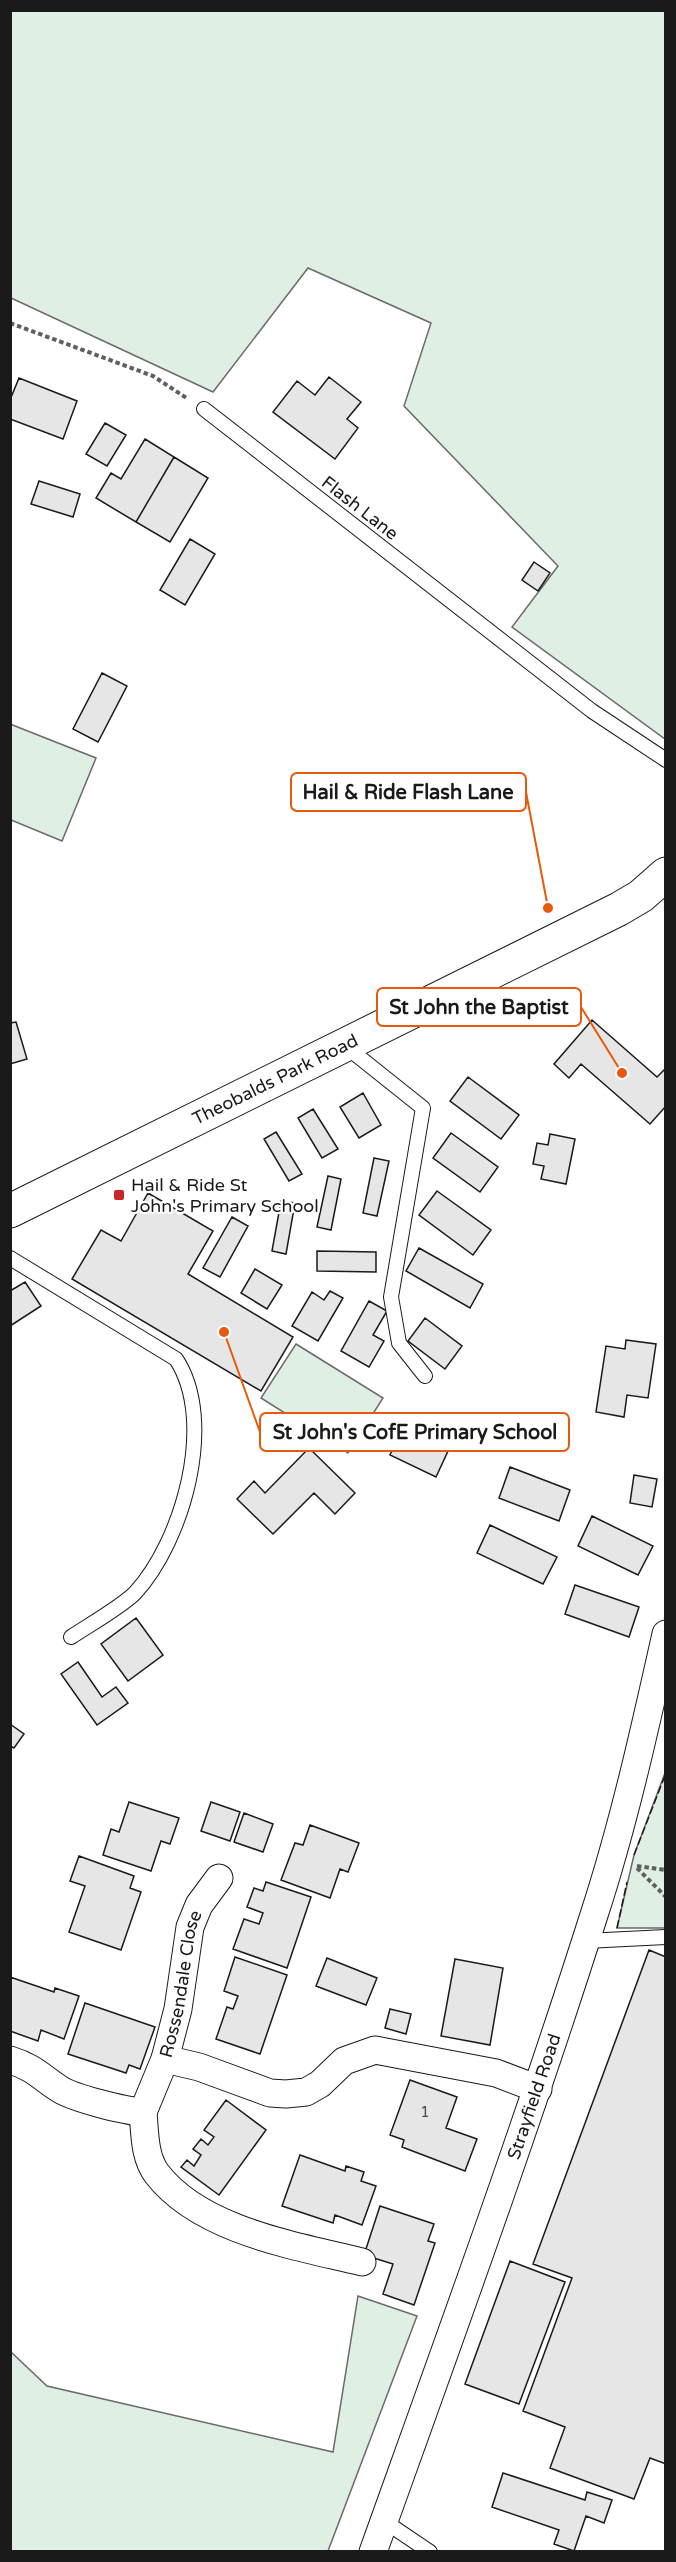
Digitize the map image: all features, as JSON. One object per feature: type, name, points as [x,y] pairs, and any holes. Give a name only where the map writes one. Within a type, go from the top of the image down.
[{"type":"street","name":"Theobalds Park Road","points":[[10,1211],[619,909],[641,896],[664,876]]},
{"type":"street","name":"Strayfield Road","points":[[373,2552],[538,2089],[585,1941],[640,1751],[666,1634]]},
{"type":"street","name":"Rossendale Close","points":[[219,1878],[199,1905],[190,1927],[178,2008],[165,2059],[199,2067],[270,2093],[286,2094],[306,2092],[320,2084],[344,2061],[375,2050],[495,2073],[538,2089]]},
{"type":"street","points":[[165,2059],[143,2112],[148,2156],[157,2174],[175,2192],[214,2219],[263,2238],[362,2262]]},
{"type":"street","points":[[10,2060],[40,2073],[60,2090],[124,2111],[143,2112]]},
{"type":"lane","name":"Flash Lane","points":[[204,409],[592,711],[666,760]]},
{"type":"lane","points":[[344,1044],[423,1108],[391,1296],[399,1342],[425,1376]]},
{"type":"lane","points":[[10,1258],[176,1359],[185,1373],[191,1394],[194,1421],[193,1453],[185,1495],[158,1560],[134,1593],[71,1637]]},
{"type":"lane","points":[[585,1941],[666,1937]]},
{"type":"lane","points":[[384,2521],[430,2552]]},
{"type":"path","points":[[10,323],[153,376],[204,409]]},
{"type":"path","points":[[635,1866],[666,1897]]},
{"type":"green space","points":[[11,10],[665,11],[665,739],[512,627],[558,566],[404,406],[431,323],[308,268],[213,392],[11,298]]},
{"type":"green space","points":[[10,724],[96,758],[62,841],[11,820]]},
{"type":"green space","points":[[296,1344],[383,1398],[348,1453],[261,1398]]},
{"type":"green space","points":[[665,1773],[665,1928],[617,1928],[634,1855]]},
{"type":"green space","points":[[358,2296],[417,2316],[328,2551],[11,2551],[11,2352],[47,2386],[333,2452]]},
{"type":"building","points":[[329,377],[361,402],[347,419],[358,428],[335,459],[273,412],[297,381],[315,395]]},
{"type":"building","points":[[19,378],[77,401],[63,439],[10,419],[10,400]]},
{"type":"building","points":[[105,423],[126,435],[107,466],[86,454]]},
{"type":"building","points":[[145,439],[174,457],[136,522],[96,498],[111,473],[121,479]]},
{"type":"building","points":[[174,457],[208,478],[170,542],[136,522]]},
{"type":"building","points":[[39,481],[80,494],[73,517],[31,504]]},
{"type":"building","points":[[190,539],[215,554],[185,605],[160,590]]},
{"type":"building","points":[[534,562],[550,573],[538,591],[522,580]]},
{"type":"building","points":[[102,673],[127,686],[98,742],[73,729]]},
{"type":"building","points":[[592,1020],[657,1077],[666,1068],[666,1106],[650,1124],[581,1064],[569,1078],[554,1064]]},
{"type":"building","points":[[16,1022],[27,1059],[10,1064],[10,1023]]},
{"type":"building","points":[[468,1077],[519,1115],[501,1139],[450,1101]]},
{"type":"building","points":[[363,1093],[381,1125],[359,1138],[340,1107]]},
{"type":"building","points":[[313,1109],[338,1149],[322,1158],[298,1118]]},
{"type":"building","points":[[276,1132],[302,1174],[289,1181],[264,1139]]},
{"type":"building","points":[[451,1133],[498,1167],[480,1192],[433,1158]]},
{"type":"building","points":[[550,1134],[575,1139],[566,1184],[541,1179],[544,1166],[533,1164],[537,1143],[548,1145]]},
{"type":"building","points":[[374,1158],[389,1161],[377,1216],[363,1213]]},
{"type":"building","points":[[328,1176],[341,1179],[331,1230],[317,1227]]},
{"type":"building","points":[[437,1191],[491,1230],[473,1255],[419,1215]]},
{"type":"building","points":[[148,1193],[213,1231],[188,1274],[293,1337],[261,1391],[72,1279],[101,1230],[121,1241]]},
{"type":"building","points":[[281,1201],[295,1203],[286,1254],[272,1251]]},
{"type":"building","points":[[232,1217],[248,1226],[220,1277],[203,1268]]},
{"type":"building","points":[[419,1248],[483,1284],[470,1308],[406,1271]]},
{"type":"building","points":[[317,1251],[376,1252],[376,1272],[317,1271]]},
{"type":"building","points":[[255,1269],[282,1285],[267,1309],[241,1293]]},
{"type":"building","points":[[25,1282],[41,1306],[10,1326],[10,1291]]},
{"type":"building","points":[[330,1291],[343,1298],[318,1341],[292,1326],[312,1292],[324,1300]]},
{"type":"building","points":[[369,1301],[387,1311],[373,1335],[384,1341],[369,1367],[341,1351]]},
{"type":"building","points":[[425,1318],[462,1346],[445,1369],[408,1341]]},
{"type":"building","points":[[626,1340],[656,1344],[648,1398],[627,1395],[624,1417],[596,1412],[606,1346],[625,1349]]},
{"type":"building","points":[[402,1429],[448,1451],[436,1477],[390,1455]]},
{"type":"building","points":[[309,1448],[355,1493],[335,1514],[314,1493],[273,1534],[237,1499],[254,1481],[265,1493]]},
{"type":"building","points":[[510,1467],[570,1490],[559,1521],[499,1498]]},
{"type":"building","points":[[634,1475],[657,1479],[652,1507],[630,1503]]},
{"type":"building","points":[[592,1516],[653,1546],[638,1575],[578,1546]]},
{"type":"building","points":[[490,1525],[557,1557],[543,1584],[477,1553]]},
{"type":"building","points":[[575,1585],[639,1607],[629,1637],[565,1614]]},
{"type":"building","points":[[136,1618],[163,1655],[128,1681],[101,1644]]},
{"type":"building","points":[[78,1662],[102,1697],[116,1687],[128,1703],[97,1725],[61,1674]]},
{"type":"building","points":[[10,1724],[24,1734],[14,1748],[10,1746]]},
{"type":"building","points":[[129,1802],[179,1818],[170,1844],[161,1841],[151,1871],[103,1855],[111,1829],[119,1832]]},
{"type":"building","points":[[211,1802],[240,1812],[230,1841],[201,1831]]},
{"type":"building","points":[[244,1813],[273,1824],[263,1852],[234,1842]]},
{"type":"building","points":[[310,1825],[359,1843],[348,1872],[340,1869],[330,1898],[281,1880],[295,1843],[303,1845]]},
{"type":"building","points":[[79,1856],[134,1876],[130,1888],[141,1892],[121,1950],[69,1932],[85,1886],[70,1881]]},
{"type":"building","points":[[266,1882],[311,1897],[287,1968],[233,1949],[244,1919],[259,1924],[263,1913],[247,1907],[254,1888],[263,1891]]},
{"type":"building","points":[[649,1950],[666,1957],[666,2464],[650,2458],[634,2499],[550,2468],[565,2427],[523,2411],[572,2278],[533,2264]]},
{"type":"building","points":[[235,1957],[287,1975],[260,2054],[216,2039],[227,2007],[233,2009],[238,1996],[224,1991]]},
{"type":"building","points":[[327,1958],[377,1978],[366,2005],[316,1986]]},
{"type":"building","points":[[455,1959],[503,1968],[490,2045],[441,2036]]},
{"type":"building","points":[[10,1977],[54,1992],[55,1988],[79,1996],[64,2039],[41,2030],[38,2041],[10,2031]]},
{"type":"building","points":[[85,2003],[155,2027],[140,2069],[129,2065],[126,2073],[68,2054]]},
{"type":"building","points":[[390,2009],[411,2014],[406,2034],[385,2028]]},
{"type":"building","points":[[410,2080],[457,2097],[446,2128],[477,2139],[465,2171],[402,2147],[404,2140],[390,2135]]},
{"type":"building","points":[[226,2100],[266,2130],[219,2195],[181,2167],[187,2160],[194,2166],[201,2155],[193,2149],[201,2139],[208,2145],[214,2137],[204,2130]]},
{"type":"building","points":[[300,2155],[345,2171],[346,2166],[364,2172],[361,2181],[376,2186],[362,2225],[335,2215],[333,2223],[282,2206]]},
{"type":"building","points":[[380,2206],[434,2224],[428,2241],[435,2243],[414,2305],[383,2294],[393,2264],[364,2255]]},
{"type":"building","points":[[510,2261],[565,2282],[519,2404],[465,2384]]},
{"type":"building","points":[[503,2473],[585,2500],[587,2492],[612,2500],[604,2523],[586,2516],[574,2551],[554,2544],[559,2530],[492,2507]]},
{"type":"fence","points":[[634,1855],[666,1773]]},
{"type":"fence","points":[[617,1928],[627,1882]]},
{"type":"place","name":"Hail & Ride Flash Lane","points":[[548,908]]},
{"type":"place","name":"St John the Baptist","points":[[622,1073]]},
{"type":"place","name":"Hail & Ride St John's Primary School","points":[[119,1195]]},
{"type":"place","name":"St John's CofE Primary School","points":[[224,1332]]}]
